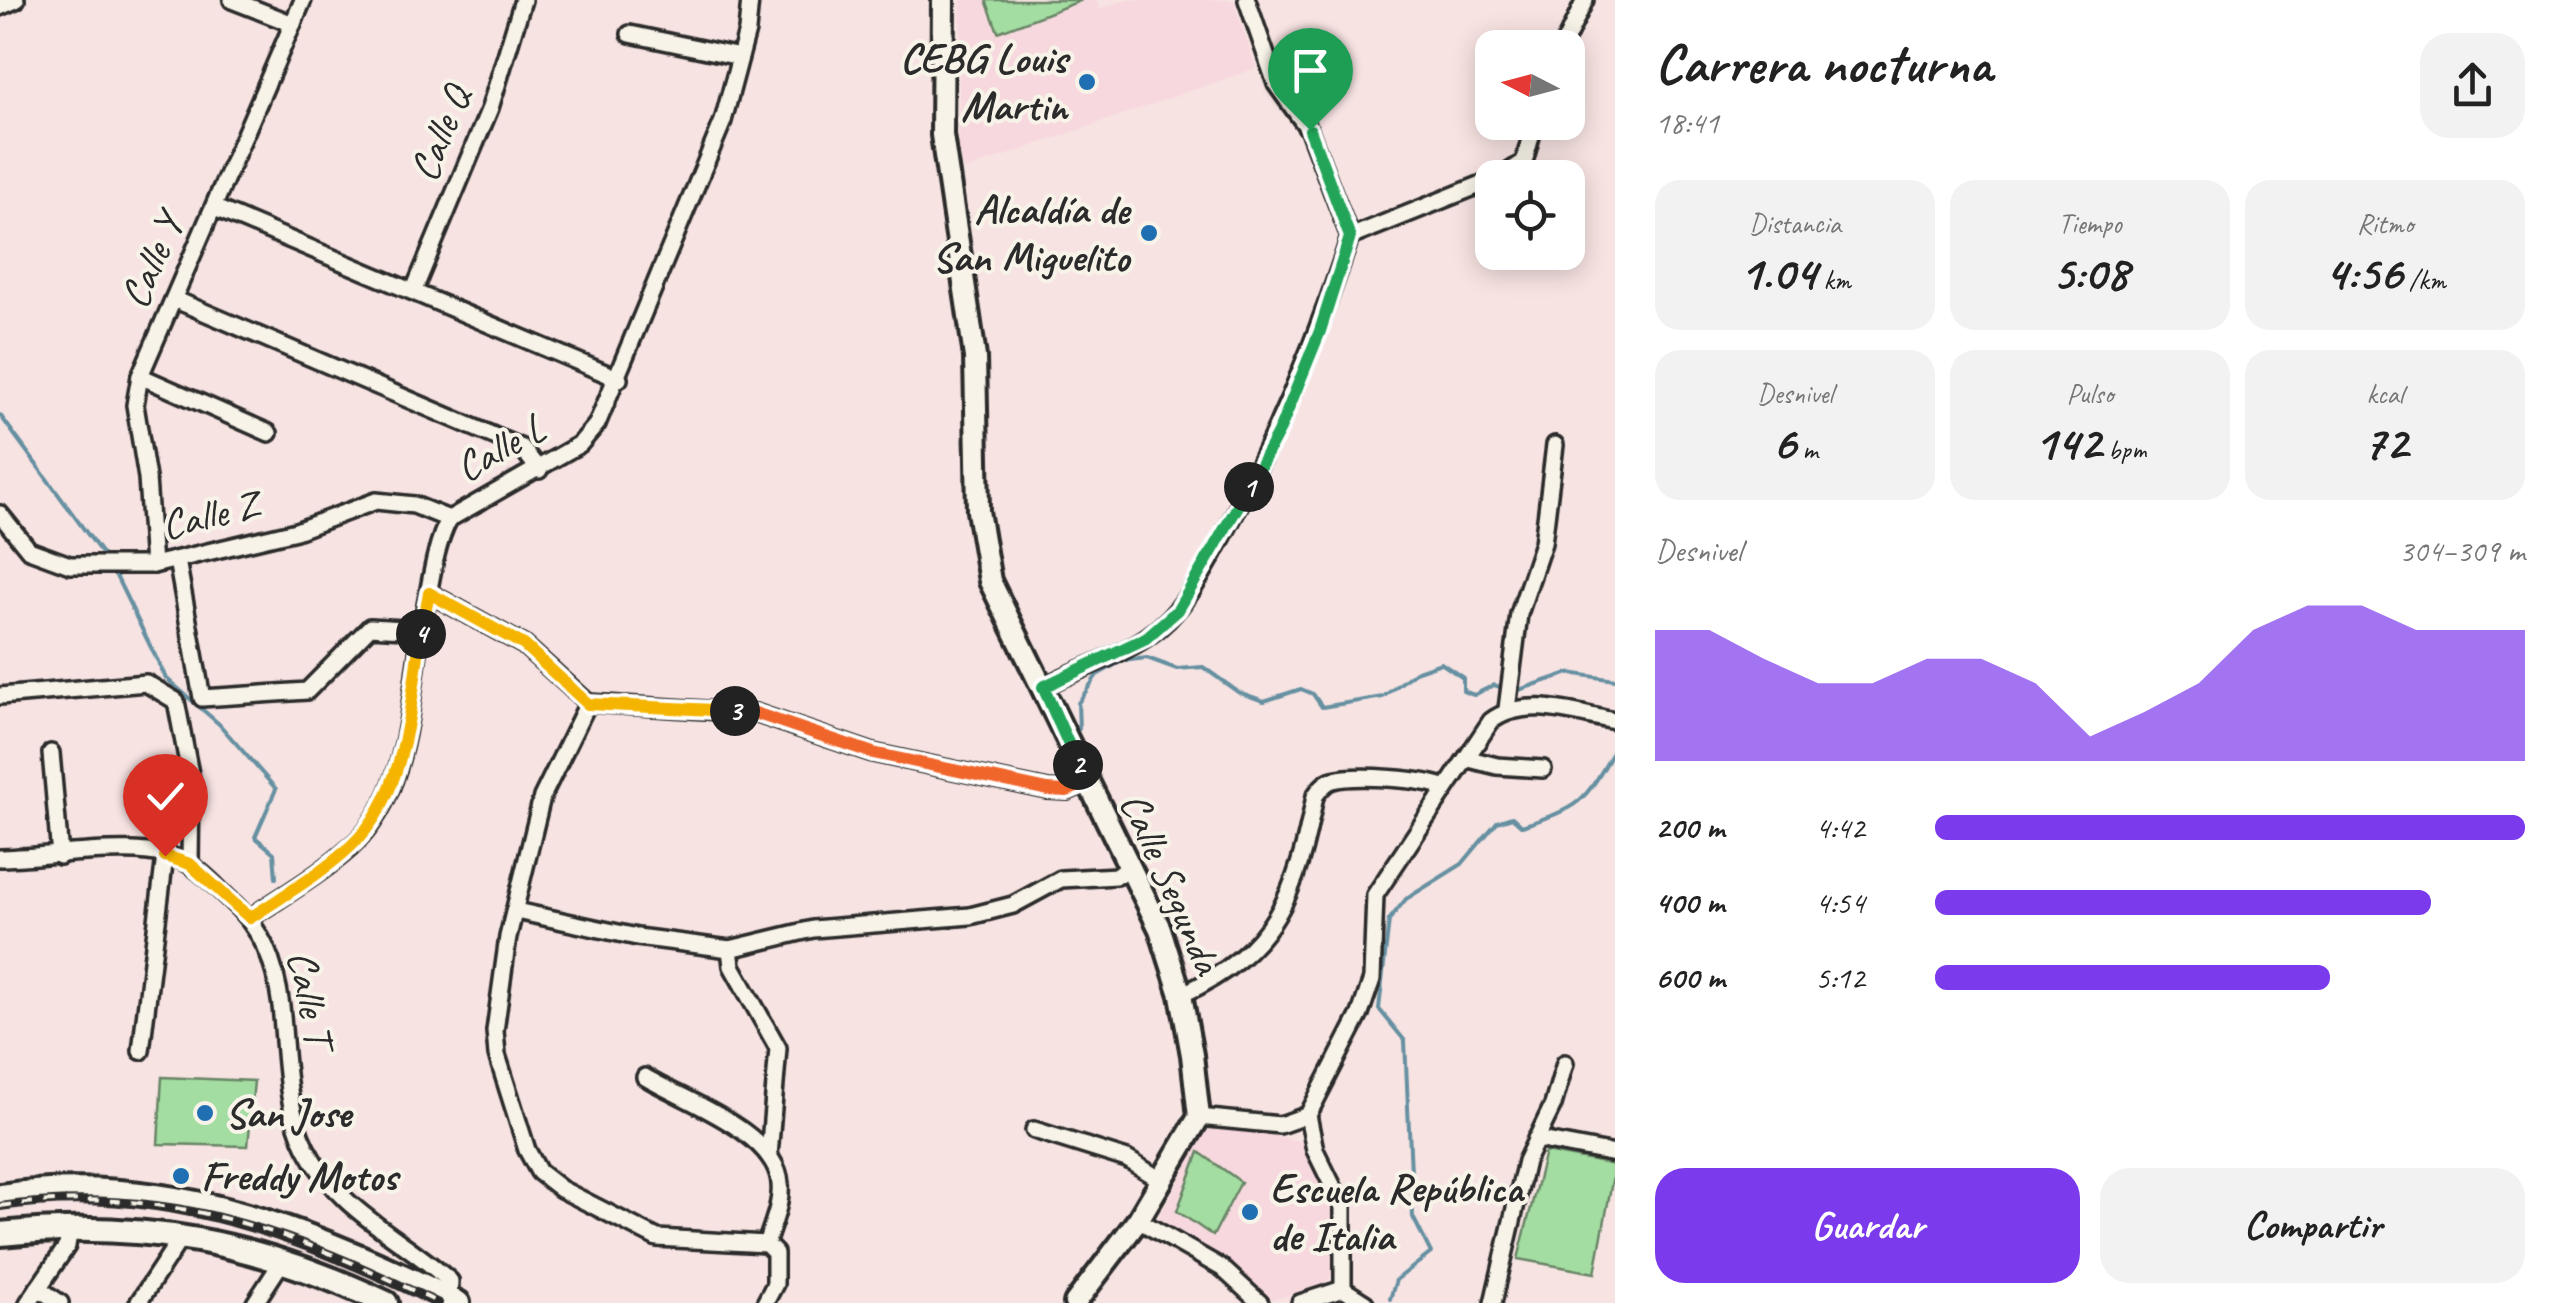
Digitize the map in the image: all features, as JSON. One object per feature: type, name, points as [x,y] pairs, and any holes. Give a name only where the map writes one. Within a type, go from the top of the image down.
[{"type":"main road","points":[[0,1196],[39,1190],[116,1190],[221,1207],[302,1231],[454,1301]]},
{"type":"main road","points":[[0,1234],[70,1227],[182,1236],[283,1260],[353,1296],[386,1303]]},
{"type":"street","points":[[0,7],[16,0]]},
{"type":"street","points":[[232,0],[293,24]]},
{"type":"street","name":"Calle Y","points":[[153,565],[147,478],[135,406],[140,376],[304,0]]},
{"type":"street","name":"Calle Q","points":[[414,290],[490,108],[523,0]]},
{"type":"street","name":"Calle L","points":[[250,918],[307,880],[367,828],[402,753],[429,593],[441,534],[449,518],[538,470],[589,435],[619,379],[724,121],[750,0]]},
{"type":"street","name":"Calle Segunda","points":[[943,0],[942,135],[975,357],[981,543],[990,582],[1127,870],[1160,929],[1182,995],[1199,1117]]},
{"type":"street","points":[[1043,687],[1146,638],[1178,610],[1200,578],[1280,429],[1320,331],[1350,237],[1310,130],[1276,84],[1248,0]]},
{"type":"street","points":[[1570,30],[1584,0]]},
{"type":"street","points":[[630,34],[740,57]]},
{"type":"street","points":[[1350,237],[1475,187]]},
{"type":"street","points":[[215,208],[619,379]]},
{"type":"street","points":[[176,300],[522,448],[538,470]]},
{"type":"street","points":[[140,376],[270,433]]},
{"type":"street","points":[[1343,1290],[1344,1207],[1315,1150],[1308,1116],[1360,1014],[1372,980],[1375,895],[1469,759],[1507,694],[1520,614],[1543,544],[1555,445]]},
{"type":"street","name":"Calle Z","points":[[0,514],[41,558],[70,565],[153,565],[177,560],[296,531],[376,501],[414,505],[449,518]]},
{"type":"street","points":[[177,560],[202,698],[307,691],[370,626],[422,630]]},
{"type":"street","points":[[429,593],[524,645],[588,704],[755,713],[873,753],[1048,790],[1067,791],[1086,783]]},
{"type":"street","points":[[0,696],[146,683],[176,700],[190,780],[190,864]]},
{"type":"street","points":[[1507,694],[1615,721]]},
{"type":"street","points":[[588,704],[542,797],[494,1031],[497,1055],[539,1172],[560,1189],[657,1238],[766,1244],[775,1253],[776,1266],[765,1303]]},
{"type":"street","points":[[51,753],[60,856]]},
{"type":"street","points":[[1469,759],[1497,766],[1543,769]]},
{"type":"street","points":[[1182,995],[1254,949],[1278,920],[1298,875],[1315,796],[1322,787],[1331,780],[1354,779],[1433,782],[1446,788]]},
{"type":"street","name":"Calle T","points":[[0,858],[143,852],[165,856],[190,864],[250,918],[276,971],[293,1102],[304,1144],[327,1184],[352,1208],[450,1281],[454,1301]]},
{"type":"street","points":[[141,1052],[165,856]]},
{"type":"street","points":[[516,910],[636,937],[730,949],[813,929],[970,916],[1013,905],[1061,879],[1117,876],[1127,870]]},
{"type":"street","points":[[730,949],[732,966],[778,1048],[769,1156]]},
{"type":"street","points":[[1492,1303],[1526,1162],[1554,1105],[1565,1063]]},
{"type":"street","points":[[646,1077],[678,1098],[728,1119],[769,1156],[780,1183],[766,1244]]},
{"type":"street","points":[[1075,1303],[1138,1220],[1199,1117],[1280,1125],[1308,1116]]},
{"type":"street","points":[[1034,1130],[1127,1159],[1161,1180]]},
{"type":"street","points":[[1536,1139],[1615,1154]]},
{"type":"street","points":[[1138,1220],[1222,1268],[1260,1303]]},
{"type":"street","points":[[28,1303],[67,1246],[70,1227]]},
{"type":"street","points":[[138,1303],[182,1236]]},
{"type":"street","points":[[255,1303],[283,1260]]},
{"type":"street","points":[[38,1288],[60,1303]]},
{"type":"street","points":[[1300,1303],[1343,1290],[1364,1303]]},
{"type":"shaded area","name":"CEBG Louis Martin","points":[[961,0],[1096,0],[1100,9],[1125,0],[1233,0],[1256,68],[964,170],[958,145]]},
{"type":"shaded area","name":"Escuela República de Italia","points":[[1210,1123],[1304,1142],[1340,1206],[1334,1272],[1324,1287],[1274,1299],[1262,1296],[1240,1270],[1158,1218]]},
{"type":"green space","points":[[986,0],[1079,0],[1080,1],[998,32]]},
{"type":"green space","name":"San Jose","points":[[162,1077],[254,1081],[248,1146],[158,1144]]},
{"type":"green space","points":[[1199,1152],[1241,1182],[1213,1236],[1177,1211]]},
{"type":"green space","points":[[1545,1152],[1615,1165],[1595,1273],[1518,1259]]},
{"type":"waterway","points":[[0,415],[108,562]]},
{"type":"waterway","points":[[113,570],[166,678],[219,724],[276,789],[255,837],[274,853],[276,878]]},
{"type":"waterway","points":[[1079,729],[1078,703],[1097,675],[1122,661],[1147,658],[1177,669],[1203,667],[1238,692],[1264,701],[1301,689],[1313,694],[1322,707],[1383,697],[1415,672],[1441,663],[1463,678],[1463,691],[1474,695],[1494,685],[1506,689]]},
{"type":"waterway","points":[[1516,691],[1569,673],[1615,680]]},
{"type":"waterway","points":[[1390,1299],[1396,1280],[1431,1253],[1413,1217],[1405,1041],[1379,1009],[1389,920],[1406,899],[1462,864],[1497,822],[1512,817],[1522,826],[1579,801],[1615,749]]},
{"type":"railway","points":[[0,1206],[119,1201],[227,1219],[332,1254],[439,1303]]},
{"type":"place","name":"CEBG Louis Martin","points":[[1087,82]]},
{"type":"place","name":"Alcaldía de San Miguelito","points":[[1149,233]]},
{"type":"place","name":"San Jose","points":[[205,1113]]},
{"type":"place","name":"Freddy Motos","points":[[181,1176]]},
{"type":"place","name":"Escuela República de Italia","points":[[1250,1212]]},
{"type":"route","points":[[165,856],[190,864],[250,918],[351,846],[383,800],[402,753],[429,593],[524,645],[588,704],[755,713],[873,753],[1048,790],[1067,791],[1086,783],[1043,687],[1146,638],[1178,610],[1200,578],[1280,429],[1320,331],[1350,237],[1310,130]]}]
